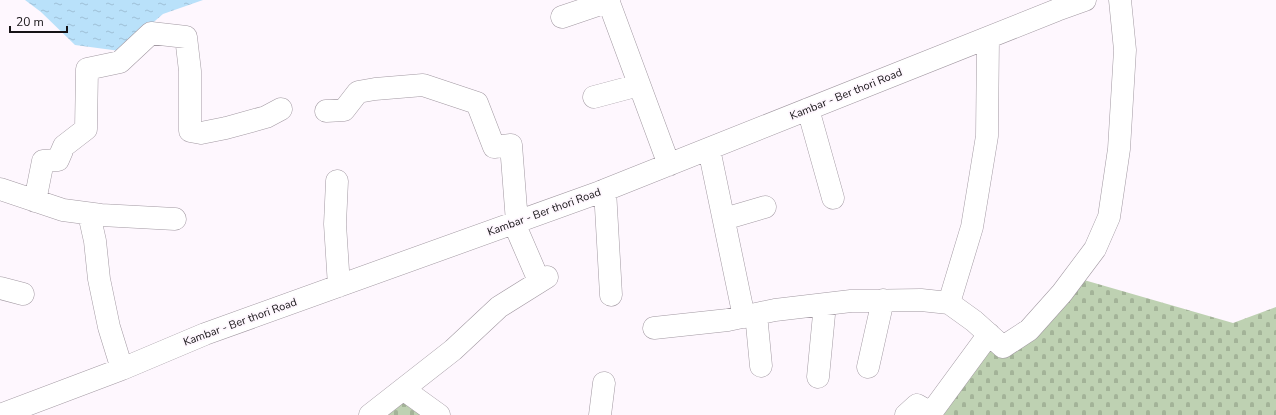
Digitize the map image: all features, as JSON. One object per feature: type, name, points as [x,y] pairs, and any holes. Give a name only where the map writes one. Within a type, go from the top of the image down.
[{"type":"street","points":[[562,17],[608,0],[669,164]]},
{"type":"street","name":"Kambar - Ber thori Road","points":[[0,415],[41,407],[122,369],[205,334],[604,190],[1085,0]]},
{"type":"street","points":[[654,328],[728,320],[775,310],[851,301],[921,300],[949,303],[989,334],[1003,347],[1029,330],[1062,293],[1095,249],[1109,217],[1119,149],[1125,50],[1120,0]]},
{"type":"street","points":[[35,201],[44,161],[58,160],[64,146],[86,129],[87,69],[120,62],[150,33],[186,37],[190,71],[190,131],[201,133],[226,128],[257,119],[266,118],[281,109]]},
{"type":"street","points":[[949,303],[972,227],[986,136],[988,38]]},
{"type":"street","points":[[594,97],[639,84]]},
{"type":"street","points":[[326,112],[344,110],[358,92],[423,85],[477,103],[494,147],[511,145],[516,222],[543,279],[499,307],[453,350],[370,415]]},
{"type":"street","points":[[808,109],[833,198]]},
{"type":"street","points":[[709,149],[724,219],[750,315],[761,366]]},
{"type":"street","points":[[337,181],[335,224],[339,286]]},
{"type":"street","points":[[0,189],[63,210],[101,216],[175,219]]},
{"type":"street","points":[[604,190],[612,295]]},
{"type":"street","points":[[724,219],[766,207]]},
{"type":"street","points":[[90,214],[99,279],[110,327],[122,369]]},
{"type":"street","points":[[0,288],[23,294]]},
{"type":"street","points":[[868,367],[883,300]]},
{"type":"street","points":[[818,377],[826,304]]},
{"type":"street","points":[[906,415],[917,405],[931,413],[989,334]]},
{"type":"street","points":[[600,415],[604,383]]},
{"type":"street","points":[[403,389],[439,415]]},
{"type":"green space","points":[[1084,280],[1233,323],[1276,307],[1276,415],[933,415],[990,346]]},
{"type":"green space","points":[[406,401],[427,415],[386,415]]},
{"type":"water","points":[[25,0],[203,0],[163,14],[120,51],[75,45],[41,12]]}]
